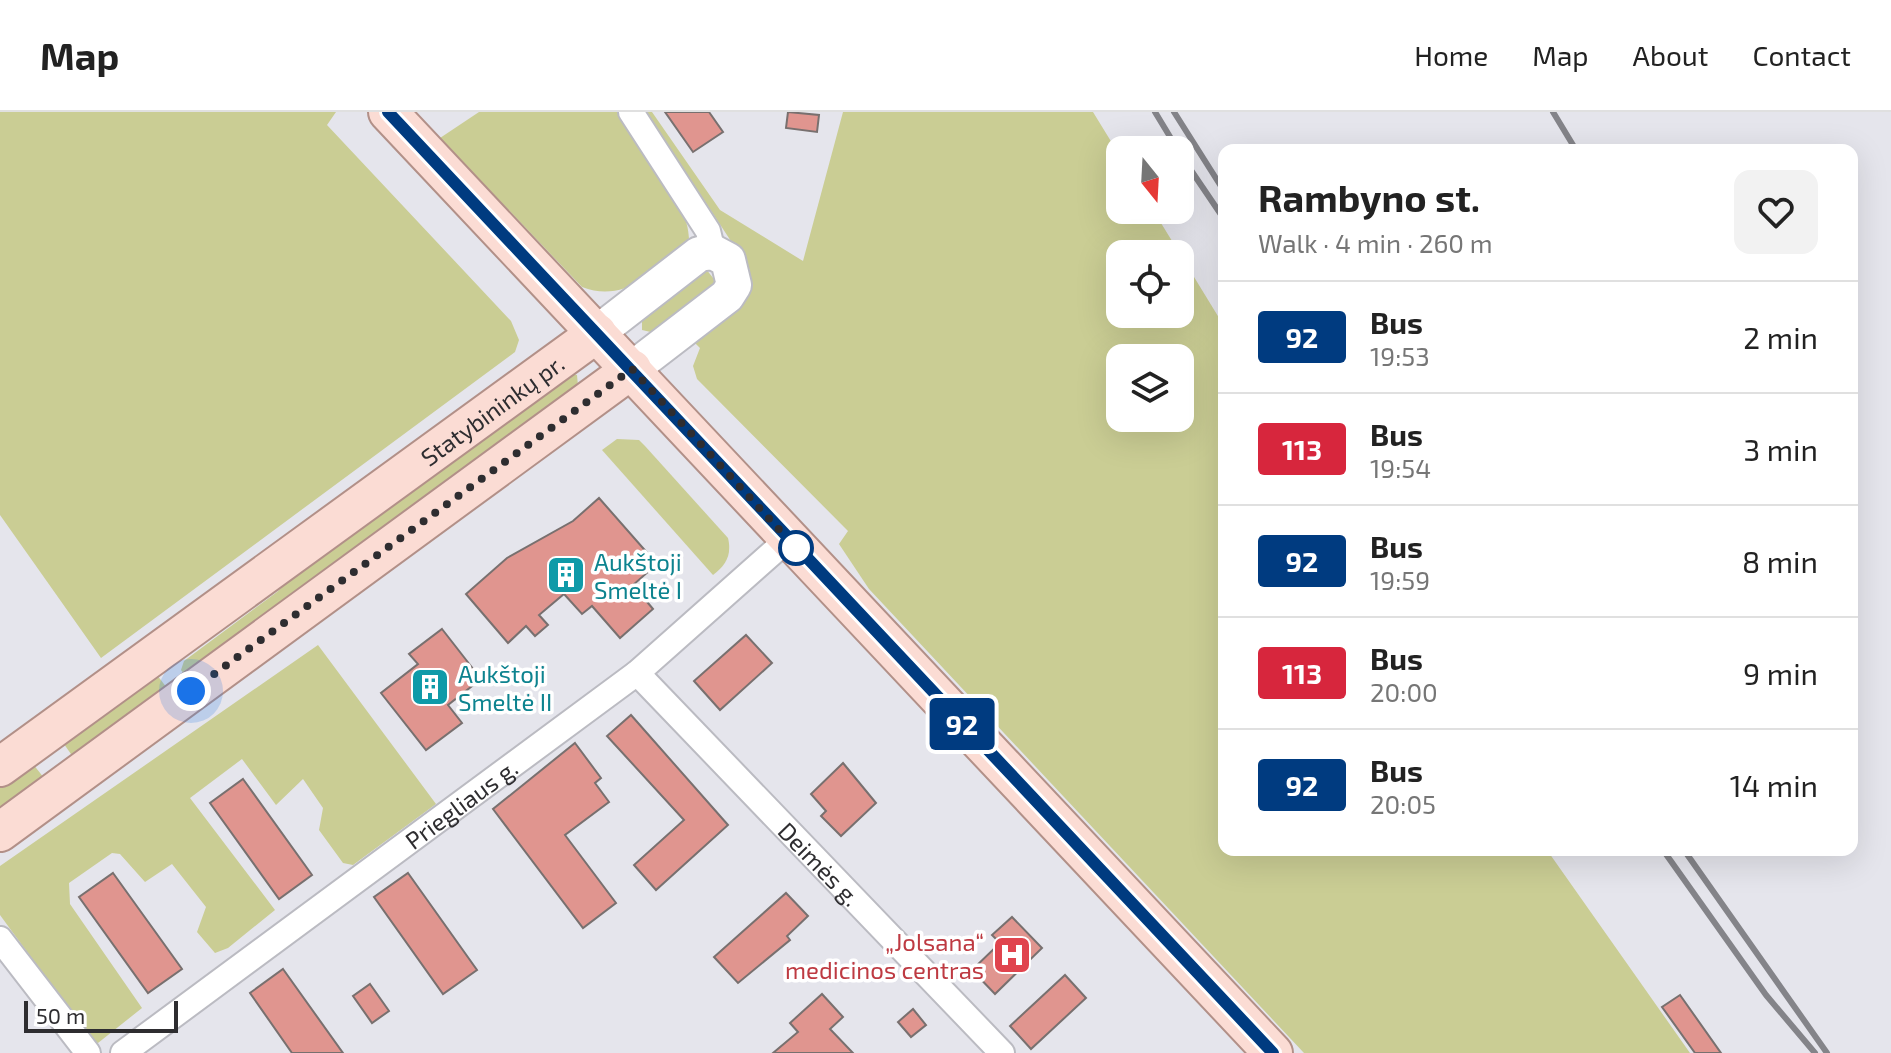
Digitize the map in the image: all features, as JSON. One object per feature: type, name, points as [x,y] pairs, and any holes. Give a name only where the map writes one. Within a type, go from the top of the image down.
[{"type":"main road","points":[[388,112],[632,369],[1261,1049]]},
{"type":"main road","points":[[0,832],[727,296],[734,285],[733,271],[728,260],[713,252]]},
{"type":"main road","name":"Statybininkų pr.","points":[[14,757],[597,333],[699,254],[713,252]]},
{"type":"main road","points":[[162,647],[162,665],[167,677],[191,691]]},
{"type":"main road","points":[[14,757],[43,751],[53,760],[59,773],[58,789]]},
{"type":"street","points":[[631,112],[708,231],[713,252]]},
{"type":"street","name":"Priegliaus g.","points":[[123,1053],[637,673],[788,539]]},
{"type":"street","name":"Deimės g.","points":[[637,673],[1002,1053]]},
{"type":"street","points":[[0,939],[88,1053]]},
{"type":"green space","points":[[0,112],[336,112],[327,125],[511,321],[519,340],[515,352],[101,658],[0,515]]},
{"type":"green space","points":[[479,112],[619,112],[675,196],[684,215],[688,246],[651,274],[626,288],[598,291],[582,287],[440,138]]},
{"type":"green space","points":[[646,112],[652,112],[720,210],[803,261],[843,112],[1093,112],[1108,136],[1106,224],[1162,224],[1171,240],[1106,240],[1106,328],[1194,328],[1194,277],[1218,316],[1218,856],[1551,856],[1690,1053],[1304,1053],[869,589],[839,544],[848,531],[697,379],[693,366],[700,348],[691,339],[750,282],[750,270]]},
{"type":"green space","points":[[706,269],[717,283],[655,333],[642,330],[642,315]]},
{"type":"green space","points":[[568,373],[577,375],[578,386],[184,674],[181,670],[184,661],[277,592],[327,542]]},
{"type":"green space","points":[[617,439],[639,440],[728,538],[727,559],[713,575],[602,450]]},
{"type":"green space","points":[[318,645],[436,804],[353,865],[343,863],[319,830],[323,808],[303,779],[276,805],[242,759],[190,798],[275,910],[228,948],[215,953],[197,932],[206,907],[172,864],[145,882],[120,854],[112,853],[69,883],[70,904],[142,1008],[98,1043],[93,1042],[0,915],[0,866]]},
{"type":"green space","points":[[157,675],[167,688],[73,757],[64,744]]},
{"type":"green space","points":[[33,764],[44,778],[0,816],[0,782]]},
{"type":"building","points":[[665,112],[709,112],[723,132],[693,152]]},
{"type":"building","points":[[788,112],[819,115],[817,132],[786,128]]},
{"type":"building","name":"Aukštoji Smeltė I","points":[[599,498],[657,564],[633,585],[653,609],[620,638],[592,606],[582,614],[564,594],[539,615],[548,625],[535,636],[526,626],[508,643],[466,594],[507,558],[573,521]]},
{"type":"building","name":"Aukštoji Smeltė II","points":[[442,629],[481,679],[448,705],[462,723],[426,750],[381,693],[418,664],[409,654]]},
{"type":"building","points":[[746,635],[772,663],[720,710],[694,681]]},
{"type":"building","points":[[631,715],[728,825],[656,890],[634,865],[684,820],[607,736]]},
{"type":"building","points":[[575,743],[601,778],[595,783],[609,802],[565,835],[616,903],[583,928],[493,809]]},
{"type":"building","points":[[843,763],[876,803],[841,836],[821,816],[826,811],[811,794]]},
{"type":"building","points":[[243,779],[312,875],[279,899],[210,803]]},
{"type":"building","points":[[113,873],[182,969],[148,993],[79,897]]},
{"type":"building","points":[[408,873],[477,970],[443,994],[374,897]]},
{"type":"building","points":[[786,893],[808,916],[787,936],[790,940],[738,983],[714,957]]},
{"type":"building","name":"„Jolsana“ medicinos centras","points":[[1012,917],[1042,948],[995,994],[972,970],[1000,943],[992,935]]},
{"type":"building","points":[[283,969],[343,1053],[292,1053],[250,993]]},
{"type":"building","points":[[1065,975],[1086,998],[1031,1049],[1010,1026]]},
{"type":"building","points":[[370,984],[389,1011],[372,1023],[353,996]]},
{"type":"building","points":[[822,994],[843,1017],[830,1029],[853,1053],[773,1053],[798,1032],[790,1023]]},
{"type":"building","points":[[1680,995],[1721,1053],[1695,1053],[1662,1007]]},
{"type":"building","points":[[913,1009],[926,1025],[911,1037],[898,1022]]},
{"type":"railway","points":[[1155,112],[1170,136]]},
{"type":"railway","points":[[1174,112],[1218,182]]},
{"type":"railway","points":[[1553,112],[1572,144]]},
{"type":"railway","points":[[1194,175],[1218,210]]},
{"type":"railway","points":[[1667,856],[1766,995],[1815,1053]]},
{"type":"railway","points":[[1688,856],[1827,1053]]},
{"type":"bus line","name":"92","points":[[388,112],[1273,1053]]},
{"type":"place","name":"Aukštoji Smeltė I","points":[[566,575]]},
{"type":"place","name":"Aukštoji Smeltė II","points":[[430,687]]},
{"type":"place","name":"„Jolsana“ medicinos centras","points":[[1012,955]]},
{"type":"route","points":[[191,691],[632,369],[796,548]]}]
